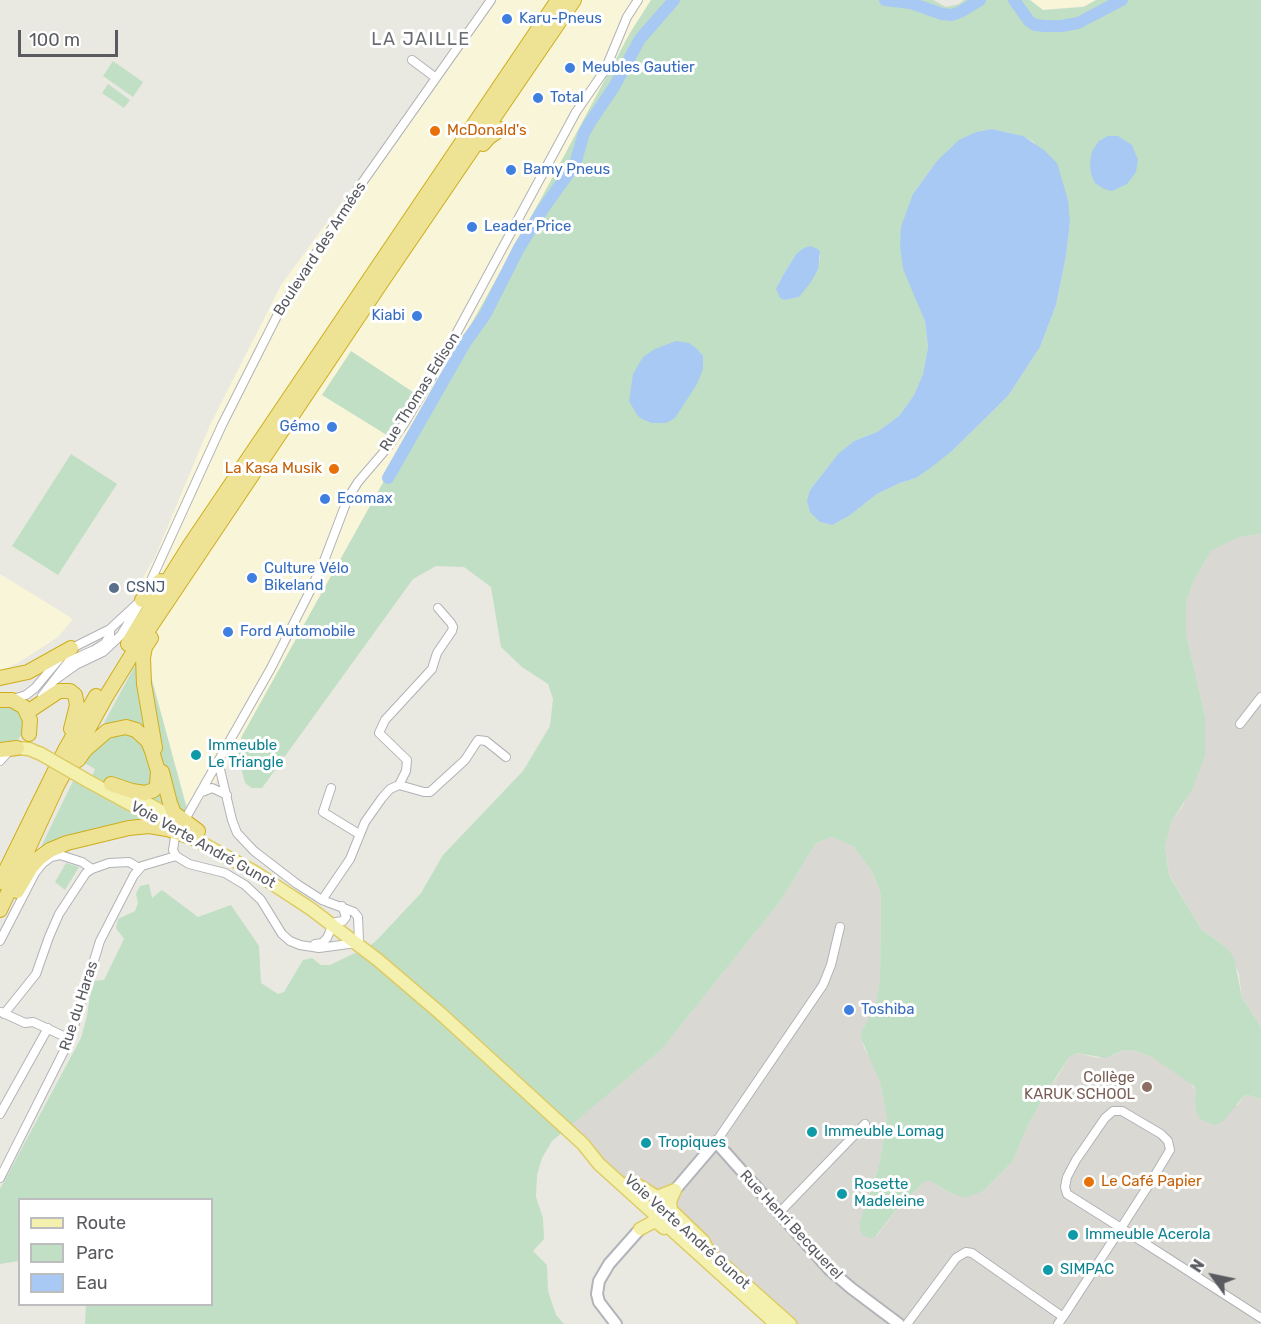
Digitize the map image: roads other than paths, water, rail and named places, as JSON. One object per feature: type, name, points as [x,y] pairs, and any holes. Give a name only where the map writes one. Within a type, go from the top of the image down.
[{"type":"highway","points":[[498,73],[506,69],[568,2]]},
{"type":"highway","points":[[532,79],[534,70],[568,2]]},
{"type":"highway","points":[[2,914],[33,836],[78,747],[195,549],[376,268],[449,162],[568,2]]},
{"type":"highway","points":[[0,882],[64,750],[102,687],[433,207],[568,2]]},
{"type":"highway","points":[[449,162],[474,109]]},
{"type":"highway","points":[[433,207],[458,181],[489,137],[501,129]]},
{"type":"highway","points":[[142,600],[195,549]]},
{"type":"highway","points":[[195,549],[146,647],[143,658],[144,684],[153,738],[170,803],[178,816],[197,835]]},
{"type":"highway","points":[[0,678],[28,672],[71,648]]},
{"type":"highway","points":[[31,712],[59,691],[70,691],[75,695],[76,713],[64,750]]},
{"type":"highway","points":[[6,700],[31,712]]},
{"type":"highway","points":[[29,734],[31,712]]},
{"type":"highway","points":[[2,914],[80,756],[107,731],[126,727],[136,730],[148,741],[152,751],[158,771],[157,785],[145,793],[111,784]]},
{"type":"highway","points":[[2,914],[35,862],[50,850],[64,844],[121,829],[149,826],[197,835]]},
{"type":"main road","name":"Voie Verte André Gunot","points":[[29,734],[43,751],[197,835]]},
{"type":"main road","name":"Voie Verte André Gunot","points":[[9,750],[43,751]]},
{"type":"main road","name":"Voie Verte André Gunot","points":[[89,777],[111,784],[317,906],[440,1013],[583,1143],[605,1158],[630,1185],[776,1324]]},
{"type":"main road","points":[[630,1185],[657,1197],[675,1190]]},
{"type":"main road","points":[[630,1185],[645,1209],[645,1218],[640,1229]]},
{"type":"main road","points":[[640,1229],[649,1222],[658,1223],[694,1254],[705,1254],[703,1241],[671,1210],[670,1201],[675,1190]]},
{"type":"main road","name":"Voie Verte André Gunot","points":[[705,1254],[790,1324]]},
{"type":"street","name":"Boulevard des Armées","points":[[55,680],[68,670],[97,656],[121,635],[142,600],[222,425],[282,304],[324,239],[491,0]]},
{"type":"street","name":"Rue Thomas Edison","points":[[187,816],[271,668],[307,597],[324,561],[348,498],[404,424],[442,360],[576,112],[605,70],[627,17],[638,0]]},
{"type":"street","points":[[412,60],[436,78]]},
{"type":"street","name":"Boulevard des Armées","points":[[112,626],[149,581]]},
{"type":"street","points":[[6,700],[26,695],[71,648],[90,640],[112,626],[142,600]]},
{"type":"street","points":[[399,786],[408,765],[407,760],[379,733],[380,727],[432,669],[436,653],[452,631],[451,622],[438,608]]},
{"type":"street","points":[[31,712],[69,661],[105,643],[112,626]]},
{"type":"street","points":[[85,654],[90,640]]},
{"type":"street","points":[[1240,724],[1261,697]]},
{"type":"street","points":[[317,906],[350,859],[359,834],[381,798],[390,789],[399,786],[430,792],[465,760],[478,740],[486,741],[506,757]]},
{"type":"street","points":[[0,761],[9,750]]},
{"type":"street","points":[[175,837],[173,850],[176,856],[189,864],[225,873],[245,885],[265,904],[284,937],[296,944],[319,948],[357,942],[357,914],[342,906],[317,906],[284,874],[242,839],[232,820],[219,761]]},
{"type":"street","points":[[198,796],[209,788],[227,795]]},
{"type":"street","points":[[331,788],[323,812],[359,834]]},
{"type":"street","points":[[0,941],[35,873],[43,863],[51,857],[60,855],[92,868]]},
{"type":"street","points":[[70,1039],[33,1022],[25,1023],[2,1013],[34,979],[63,906],[78,882],[92,868],[105,864],[129,862],[139,868],[176,856]]},
{"type":"street","name":"Rue du Haras","points":[[0,1178],[70,1039],[100,942],[139,868]]},
{"type":"street","points":[[304,945],[324,942],[333,922],[343,921],[346,917],[342,906]]},
{"type":"street","points":[[675,1190],[716,1142],[823,985],[831,965],[840,927]]},
{"type":"street","points":[[0,1114],[48,1028]]},
{"type":"street","points":[[907,1324],[956,1258],[966,1252],[972,1253],[1060,1321],[1121,1228],[1155,1175],[1170,1147],[1161,1134],[1122,1111],[1113,1111],[1105,1118],[1067,1177],[1065,1187],[1067,1194],[1121,1228],[1261,1318]]},
{"type":"street","points":[[779,1213],[865,1124]]},
{"type":"street","name":"Rue Henri Becquerel","points":[[716,1142],[830,1270],[899,1324]]},
{"type":"street","points":[[616,1324],[599,1302],[597,1294],[599,1281],[609,1264],[640,1229]]},
{"type":"water","points":[[992,129],[1023,136],[1044,150],[1057,163],[1068,200],[1070,222],[1066,256],[1056,305],[1040,347],[1008,396],[952,451],[916,478],[877,494],[849,516],[832,525],[820,522],[810,512],[807,501],[810,490],[839,453],[854,441],[877,432],[899,416],[914,395],[923,374],[928,347],[925,321],[903,269],[900,246],[901,227],[913,194],[936,162],[959,140],[976,132]]},
{"type":"water","points":[[1108,136],[1118,136],[1132,145],[1138,160],[1136,172],[1127,184],[1112,191],[1095,183],[1091,174],[1090,161],[1092,151],[1099,141]]},
{"type":"water","points":[[810,246],[820,252],[818,269],[811,282],[799,297],[785,300],[780,298],[776,289],[782,277],[796,254]]},
{"type":"water","points":[[676,341],[689,343],[696,348],[703,356],[703,369],[697,384],[675,418],[666,423],[652,423],[637,415],[629,401],[633,374],[643,357],[655,349]]},
{"type":"waterway","points":[[388,478],[465,343],[485,315],[519,248],[575,164],[584,133],[614,87],[640,39],[674,0]]},
{"type":"waterway","points":[[885,0],[911,3],[942,14],[952,15],[980,0]]},
{"type":"waterway","points":[[1014,0],[1029,21],[1035,25],[1045,26],[1078,23],[1122,0]]},
{"type":"place","name":"Karu-Pneus","points":[[507,19]]},
{"type":"place","name":"Meubles Gautier","points":[[570,68]]},
{"type":"place","name":"Total","points":[[538,98]]},
{"type":"place","name":"McDonald's","points":[[435,131]]},
{"type":"place","name":"Bamy Pneus","points":[[511,170]]},
{"type":"place","name":"Leader Price","points":[[472,227]]},
{"type":"place","name":"Kiabi","points":[[417,316]]},
{"type":"place","name":"Gémo","points":[[332,427]]},
{"type":"place","name":"La Kasa Musik","points":[[334,469]]},
{"type":"place","name":"Ecomax","points":[[325,499]]},
{"type":"place","name":"Culture Vélo Bikeland","points":[[252,578]]},
{"type":"place","name":"CSNJ","points":[[114,588]]},
{"type":"place","name":"Ford Automobile","points":[[228,632]]},
{"type":"place","name":"Immeuble Le Triangle","points":[[196,755]]},
{"type":"place","name":"Toshiba","points":[[849,1010]]},
{"type":"place","name":"Collège KARUK SCHOOL","points":[[1147,1087]]},
{"type":"place","name":"Immeuble Lomag","points":[[812,1132]]},
{"type":"place","name":"Tropiques","points":[[646,1143]]},
{"type":"place","name":"Le Café Papier","points":[[1089,1182]]},
{"type":"place","name":"Rosette Madeleine","points":[[842,1194]]},
{"type":"place","name":"Immeuble Acerola","points":[[1073,1235]]},
{"type":"place","name":"SIMPAC","points":[[1048,1270]]},
{"type":"district","name":"LA JAILLE","points":[[421,40]]}]
